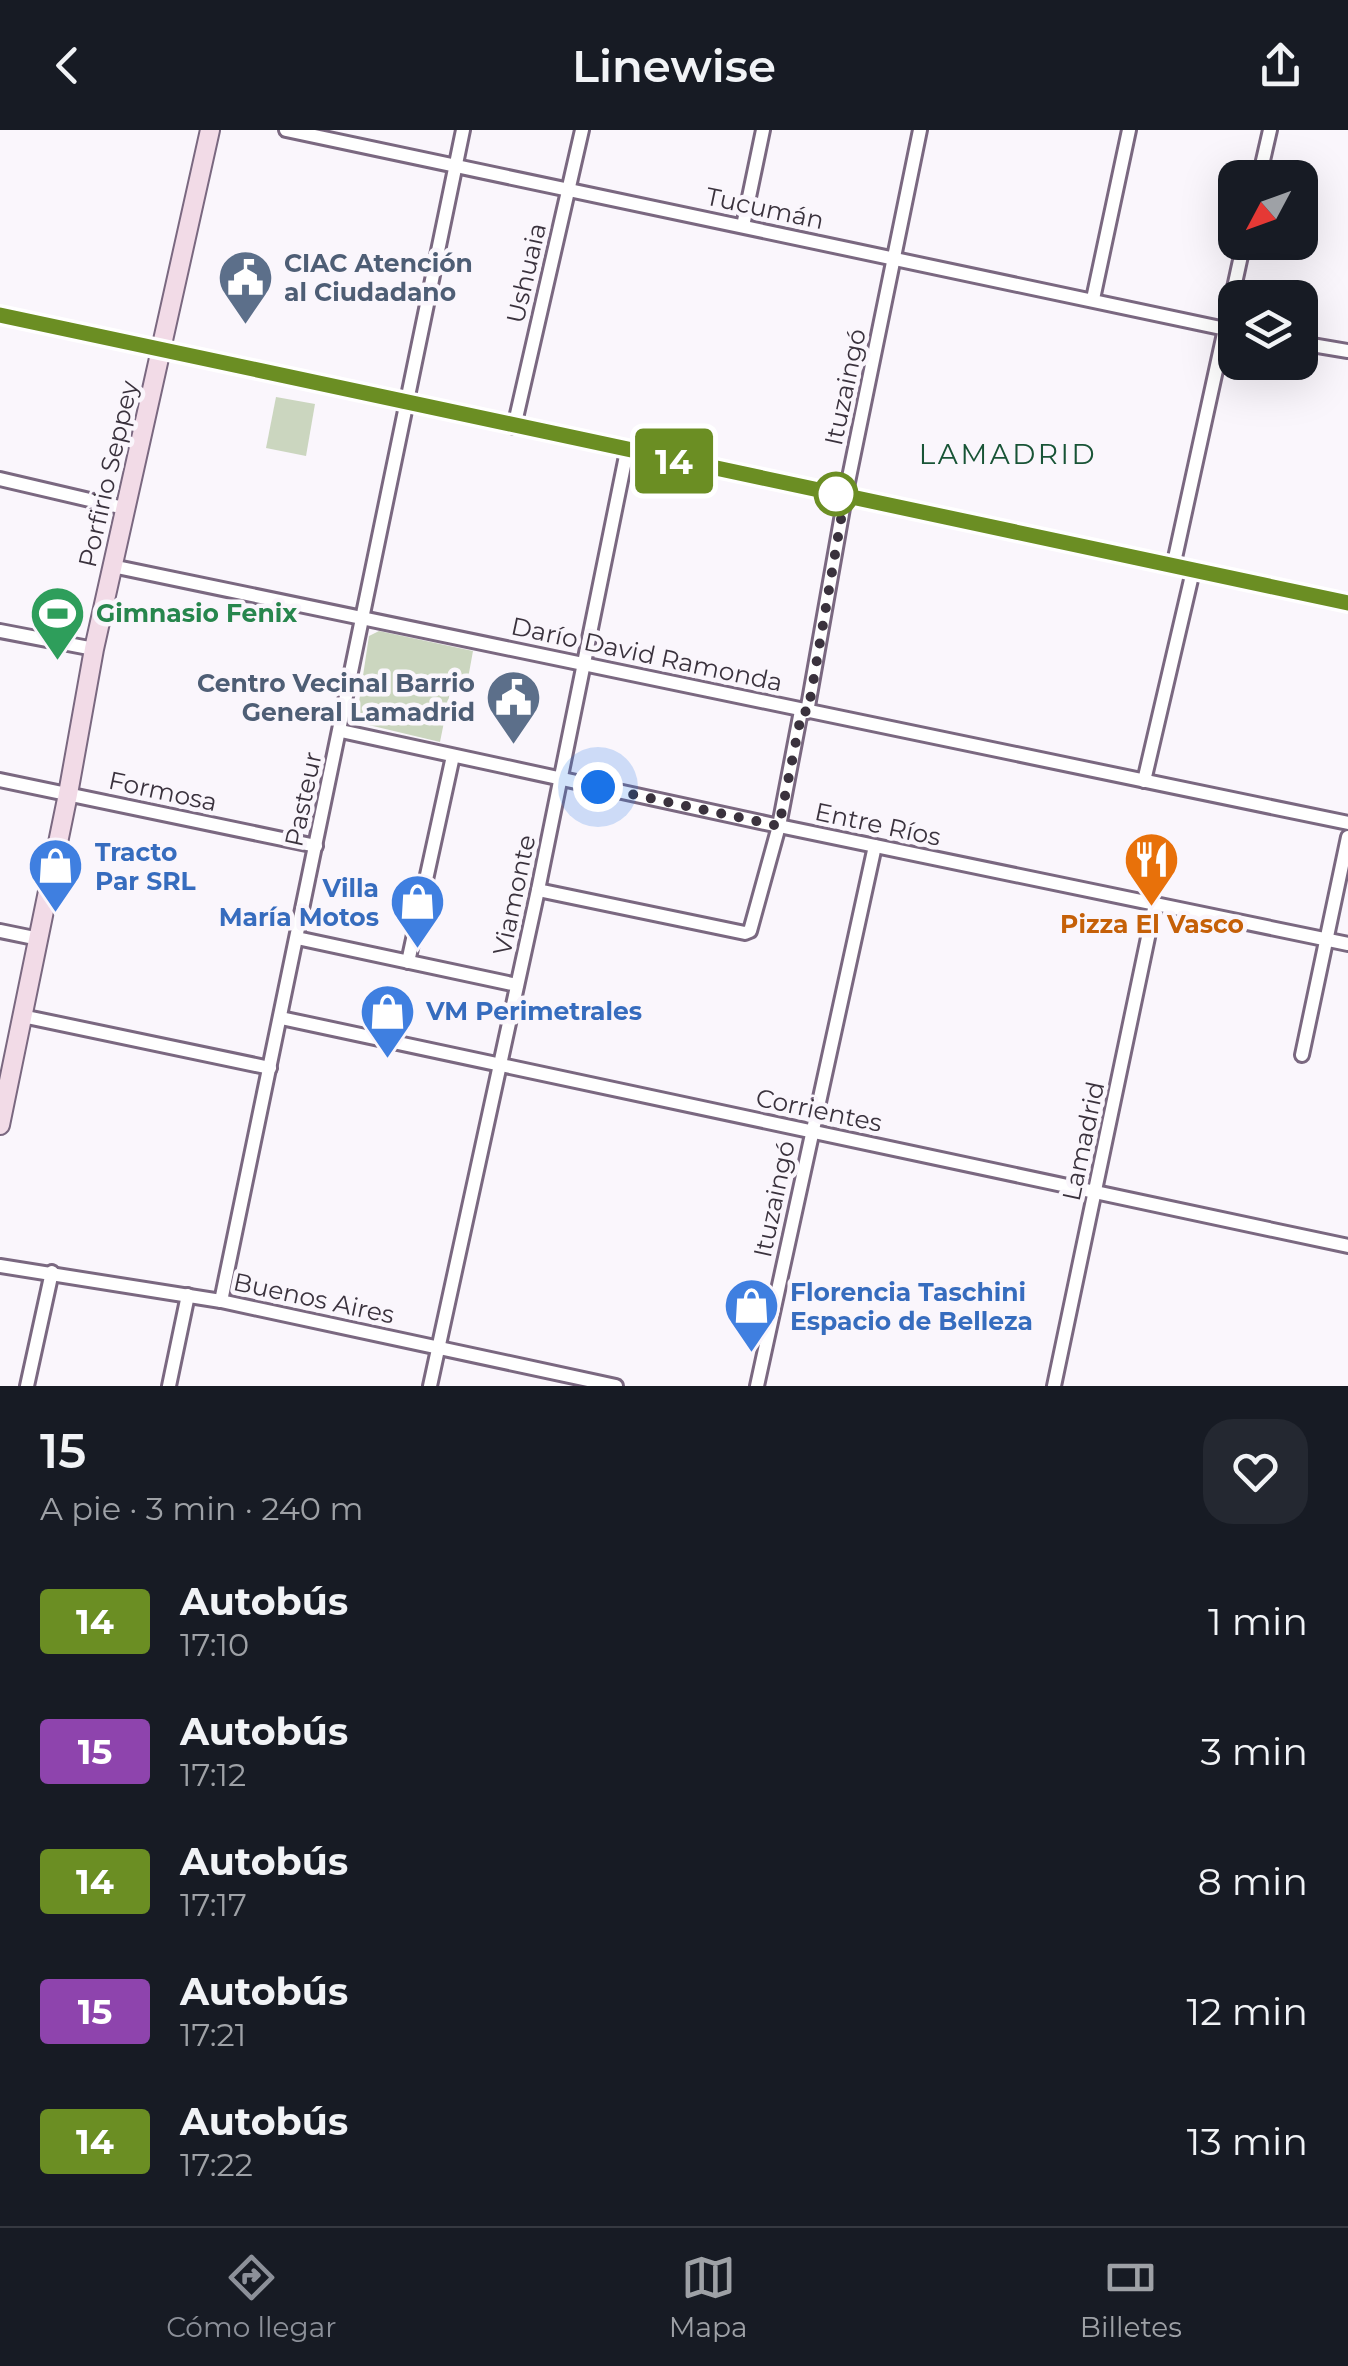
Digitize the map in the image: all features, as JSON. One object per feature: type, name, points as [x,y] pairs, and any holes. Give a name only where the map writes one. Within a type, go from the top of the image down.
[{"type":"main road","name":"Porfirio Seppey","points":[[0,1124],[124,508],[210,130]]},
{"type":"street","name":"Tucumán","points":[[286,130],[345,136],[455,166],[1218,327]]},
{"type":"street","name":"Pasteur","points":[[221,1301],[463,130]]},
{"type":"street","name":"Ushuaia","points":[[514,427],[582,130]]},
{"type":"street","points":[[743,226],[763,130]]},
{"type":"street","name":"Ituzaingó","points":[[538,890],[750,931],[779,826],[804,712],[920,130]]},
{"type":"street","points":[[1093,299],[1129,130]]},
{"type":"street","points":[[1263,160],[1270,130]]},
{"type":"street","points":[[0,315],[1348,603]]},
{"type":"street","points":[[1318,346],[1348,352]]},
{"type":"street","points":[[1173,567],[1218,377]]},
{"type":"street","name":"Viamonte","points":[[430,1386],[502,1064],[628,452]]},
{"type":"street","points":[[0,479],[124,508]]},
{"type":"street","name":"Darío David Ramonda","points":[[112,566],[1348,823]]},
{"type":"street","points":[[1144,781],[1192,571]]},
{"type":"street","points":[[0,631],[94,650]]},
{"type":"street","name":"Entre Ríos","points":[[341,731],[1348,944]]},
{"type":"street","points":[[408,962],[452,756]]},
{"type":"street","name":"Formosa","points":[[0,780],[316,846]]},
{"type":"street","points":[[1302,1055],[1348,837]]},
{"type":"street","name":"Ituzaingó","points":[[757,1386],[875,846]]},
{"type":"street","name":"Lamadrid","points":[[1054,1386],[1155,904]]},
{"type":"street","points":[[0,931],[39,939]]},
{"type":"street","points":[[298,938],[517,985]]},
{"type":"street","points":[[22,1016],[270,1068]]},
{"type":"street","name":"Corrientes","points":[[281,1018],[1348,1246]]},
{"type":"street","name":"Buenos Aires","points":[[0,1266],[221,1301],[616,1386]]},
{"type":"street","points":[[27,1386],[52,1272]]},
{"type":"street","points":[[169,1386],[188,1295]]},
{"type":"green space","points":[[276,397],[315,404],[306,456],[266,448]]},
{"type":"green space","points":[[379,631],[473,651],[465,695],[450,692],[440,742],[356,722],[369,636]]},
{"type":"bus line","name":"14","points":[[0,315],[1348,603]]},
{"type":"place","name":"CIAC Atención al Ciudadano","points":[[245,326]]},
{"type":"place","name":"Gimnasio Fenix","points":[[57,662]]},
{"type":"place","name":"Centro Vecinal Barrio General Lamadrid","points":[[514,746]]},
{"type":"place","name":"Pizza El Vasco","points":[[1152,909]]},
{"type":"place","name":"Tracto Par SRL","points":[[56,915]]},
{"type":"place","name":"Villa María Motos","points":[[418,951]]},
{"type":"place","name":"VM Perimetrales","points":[[387,1060]]},
{"type":"place","name":"Florencia Taschini Espacio de Belleza","points":[[751,1355]]},
{"type":"district","name":"LAMADRID","points":[[1008,454]]},
{"type":"route","points":[[598,787],[779,826],[802,711],[808,712],[845,496],[836,494]]}]
